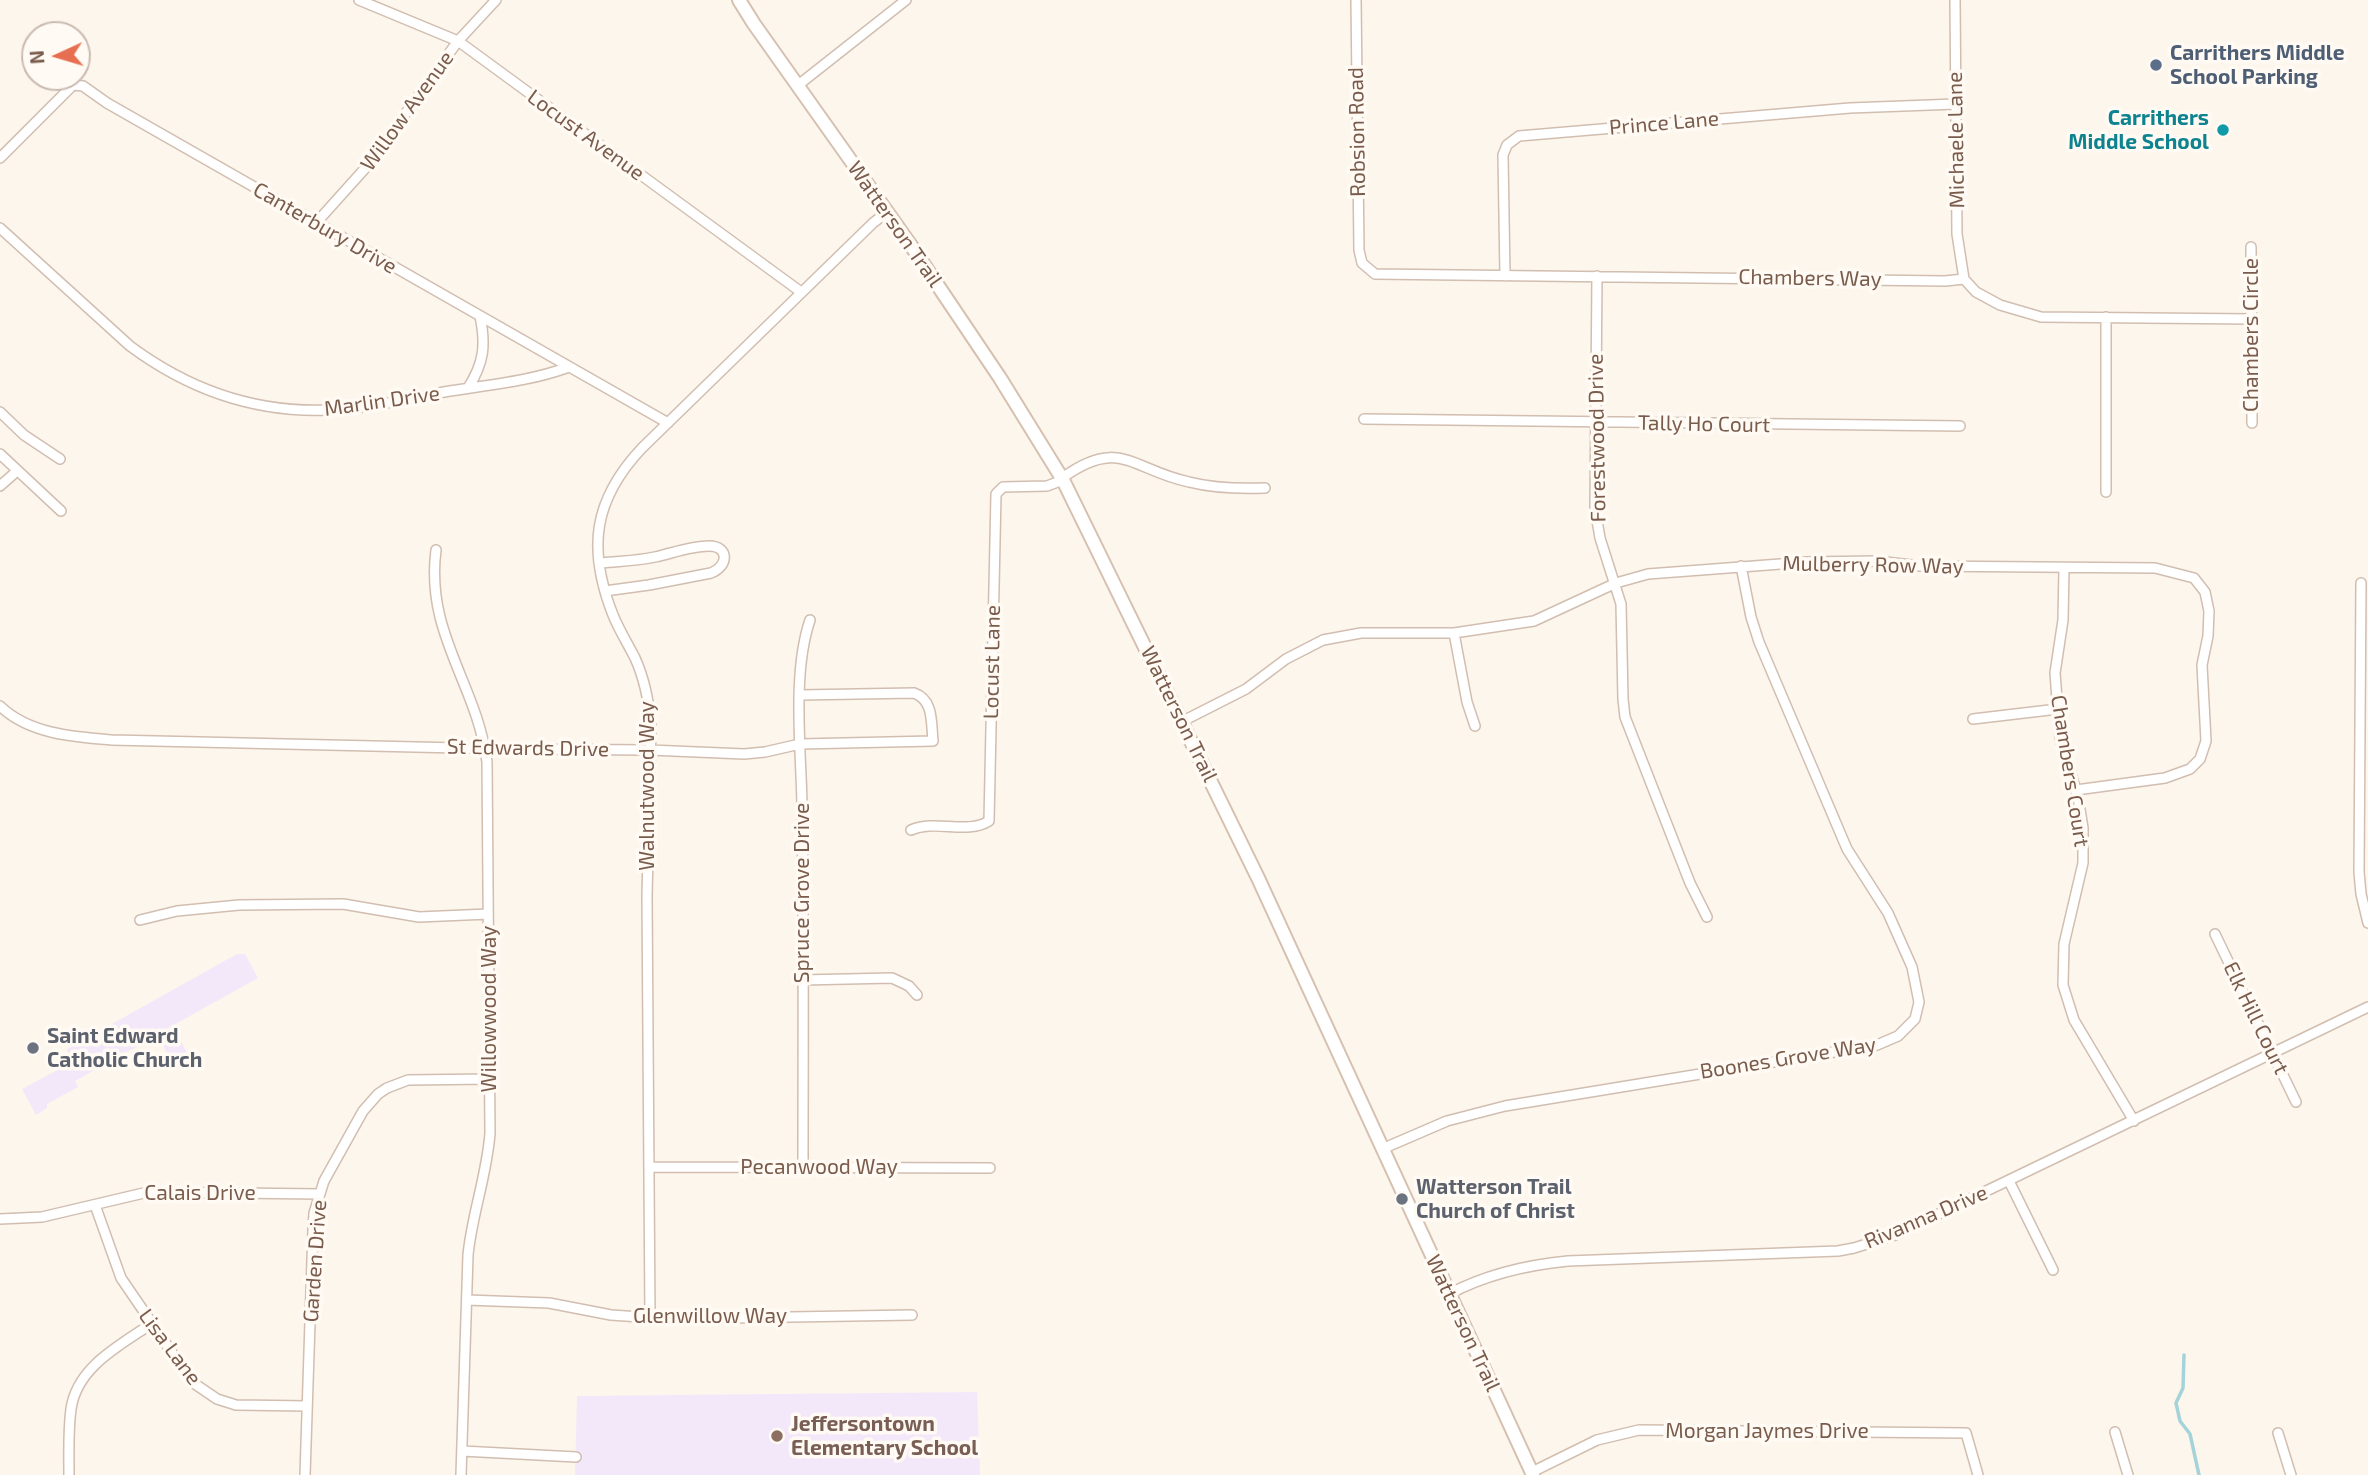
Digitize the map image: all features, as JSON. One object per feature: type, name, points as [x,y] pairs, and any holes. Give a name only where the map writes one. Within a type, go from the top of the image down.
[{"type":"main road","name":"Watterson Trail","points":[[739,0],[993,368],[1062,479],[1258,878],[1533,1473]]},
{"type":"street","name":"Locust Avenue","points":[[359,0],[458,41],[801,292]]},
{"type":"street","name":"Willow Avenue","points":[[316,223],[369,164],[458,41],[496,0]]},
{"type":"street","points":[[797,86],[906,0]]},
{"type":"street","name":"Robsion Road","points":[[1356,0],[1359,250],[1362,263]]},
{"type":"street","name":"Michaele Lane","points":[[1955,0],[1957,234],[1964,279]]},
{"type":"street","name":"Canterbury Drive","points":[[0,158],[69,88],[79,85],[668,423]]},
{"type":"street","name":"Prince Lane","points":[[1506,275],[1503,155],[1507,145],[1519,136],[1850,108],[1956,104]]},
{"type":"street","name":"Walnutwood Way","points":[[650,1318],[647,883],[651,726],[646,689],[605,591],[599,532],[601,516],[610,490],[630,461],[801,292],[887,212]]},
{"type":"street","name":"Marlin Drive","points":[[0,229],[130,346],[178,377],[218,395],[257,405],[290,410],[328,410],[516,382],[569,367]]},
{"type":"street","name":"Chambers Circle","points":[[2251,247],[2252,423]]},
{"type":"street","name":"Chambers Way","points":[[1362,263],[1370,271],[1381,275],[1945,281],[1964,279]]},
{"type":"street","name":"Forestwood Drive","points":[[1597,276],[1595,509],[1600,538],[1621,604],[1625,717],[1690,883],[1707,916]]},
{"type":"street","points":[[1964,279],[1976,292],[2017,312],[2041,317],[2251,319]]},
{"type":"street","points":[[468,388],[483,359],[484,334],[480,316]]},
{"type":"street","points":[[2106,317],[2106,492]]},
{"type":"street","points":[[0,412],[33,442],[60,459]]},
{"type":"street","name":"Tally Ho Court","points":[[1364,419],[1960,426]]},
{"type":"street","points":[[0,454],[61,511]]},
{"type":"street","points":[[1062,479],[1079,465],[1121,457],[1188,482],[1242,489],[1265,488]]},
{"type":"street","points":[[0,486],[17,471]]},
{"type":"street","name":"Locust Lane","points":[[911,830],[920,826],[976,827],[989,821],[996,494],[1003,487],[1047,486],[1062,479]]},
{"type":"street","points":[[601,563],[653,558],[708,546],[720,549],[724,554],[720,569],[712,573],[605,591]]},
{"type":"street","name":"Willowwood Way","points":[[436,550],[435,597],[443,632],[473,701],[487,762],[490,1133],[488,1161],[471,1224],[461,1475]]},
{"type":"street","name":"Mulberry Row Way","points":[[1183,721],[1246,690],[1286,660],[1324,640],[1361,632],[1454,633],[1534,621],[1616,583],[1648,574],[1807,562],[1877,561],[1920,566],[2155,568],[2194,578],[2205,592],[2209,611],[2208,636],[2202,665],[2206,741],[2200,759],[2190,769],[2165,778],[2076,790]]},
{"type":"street","name":"Boones Grove Way","points":[[1382,1149],[1447,1122],[1506,1106],[1877,1045],[1898,1036],[1914,1019],[1919,1002],[1912,967],[1888,914],[1847,849],[1759,642],[1741,566]]},
{"type":"street","name":"Chambers Court","points":[[2064,568],[2063,620],[2055,673],[2060,738],[2076,790],[2083,828],[2083,863],[2064,944],[2063,985],[2074,1020],[2134,1121]]},
{"type":"street","points":[[2361,583],[2359,872],[2368,923]]},
{"type":"street","name":"Spruce Grove Drive","points":[[803,1167],[800,695],[805,634],[810,620]]},
{"type":"street","points":[[1454,633],[1467,702],[1475,726]]},
{"type":"street","name":"St Edwards Drive","points":[[0,706],[14,718],[33,727],[99,739],[744,754],[800,744],[933,741],[929,705],[922,696],[914,693],[800,695]]},
{"type":"street","points":[[1973,719],[2058,709]]},
{"type":"street","points":[[140,920],[177,911],[239,905],[342,904],[419,916],[488,914]]},
{"type":"street","name":"Elk Hill Court","points":[[2215,934],[2296,1102]]},
{"type":"street","points":[[802,979],[892,978],[909,986],[917,995]]},
{"type":"street","name":"Rivanna Drive","points":[[1449,1294],[1483,1278],[1555,1262],[1854,1248],[1895,1235],[2368,1007]]},
{"type":"street","name":"Garden Drive","points":[[305,1475],[313,1230],[324,1181],[363,1111],[387,1088],[417,1079],[489,1079]]},
{"type":"street","name":"Pecanwood Way","points":[[649,1167],[990,1168]]},
{"type":"street","points":[[2009,1181],[2053,1270]]},
{"type":"street","name":"Calais Drive","points":[[0,1219],[42,1217],[148,1192],[320,1194]]},
{"type":"street","name":"Lisa Lane","points":[[95,1205],[121,1278],[192,1382],[216,1399],[249,1406],[307,1406]]},
{"type":"street","name":"Glenwillow Way","points":[[467,1300],[549,1303],[611,1315],[650,1318],[912,1315]]},
{"type":"street","points":[[69,1475],[71,1406],[78,1385],[94,1365],[151,1324]]},
{"type":"street","name":"Morgan Jaymes Drive","points":[[1533,1473],[1597,1440],[1639,1430],[1966,1433],[1978,1475]]},
{"type":"street","points":[[2115,1432],[2128,1475]]},
{"type":"street","points":[[2278,1433],[2291,1475]]},
{"type":"street","points":[[462,1451],[576,1457]]},
{"type":"shaded area","points":[[237,954],[245,954],[258,978],[163,1031],[173,1027],[188,1054],[172,1062],[157,1035],[75,1081],[78,1087],[47,1104],[47,1108],[36,1115],[22,1089],[63,1067],[61,1055],[68,1052],[67,1049]]},
{"type":"shaded area","name":"Jeffersontown Elementary School","points":[[977,1392],[980,1475],[575,1475],[577,1396]]},
{"type":"waterway","points":[[2184,1355],[2183,1388],[2176,1403],[2180,1421],[2190,1434],[2199,1475]]},
{"type":"place","name":"Carrithers Middle School Parking","points":[[2156,65]]},
{"type":"place","name":"Carrithers Middle School","points":[[2223,130]]},
{"type":"place","name":"Saint Edward Catholic Church","points":[[33,1048]]},
{"type":"place","name":"Watterson Trail Church of Christ","points":[[1402,1199]]},
{"type":"place","name":"Jeffersontown Elementary School","points":[[777,1436]]}]
